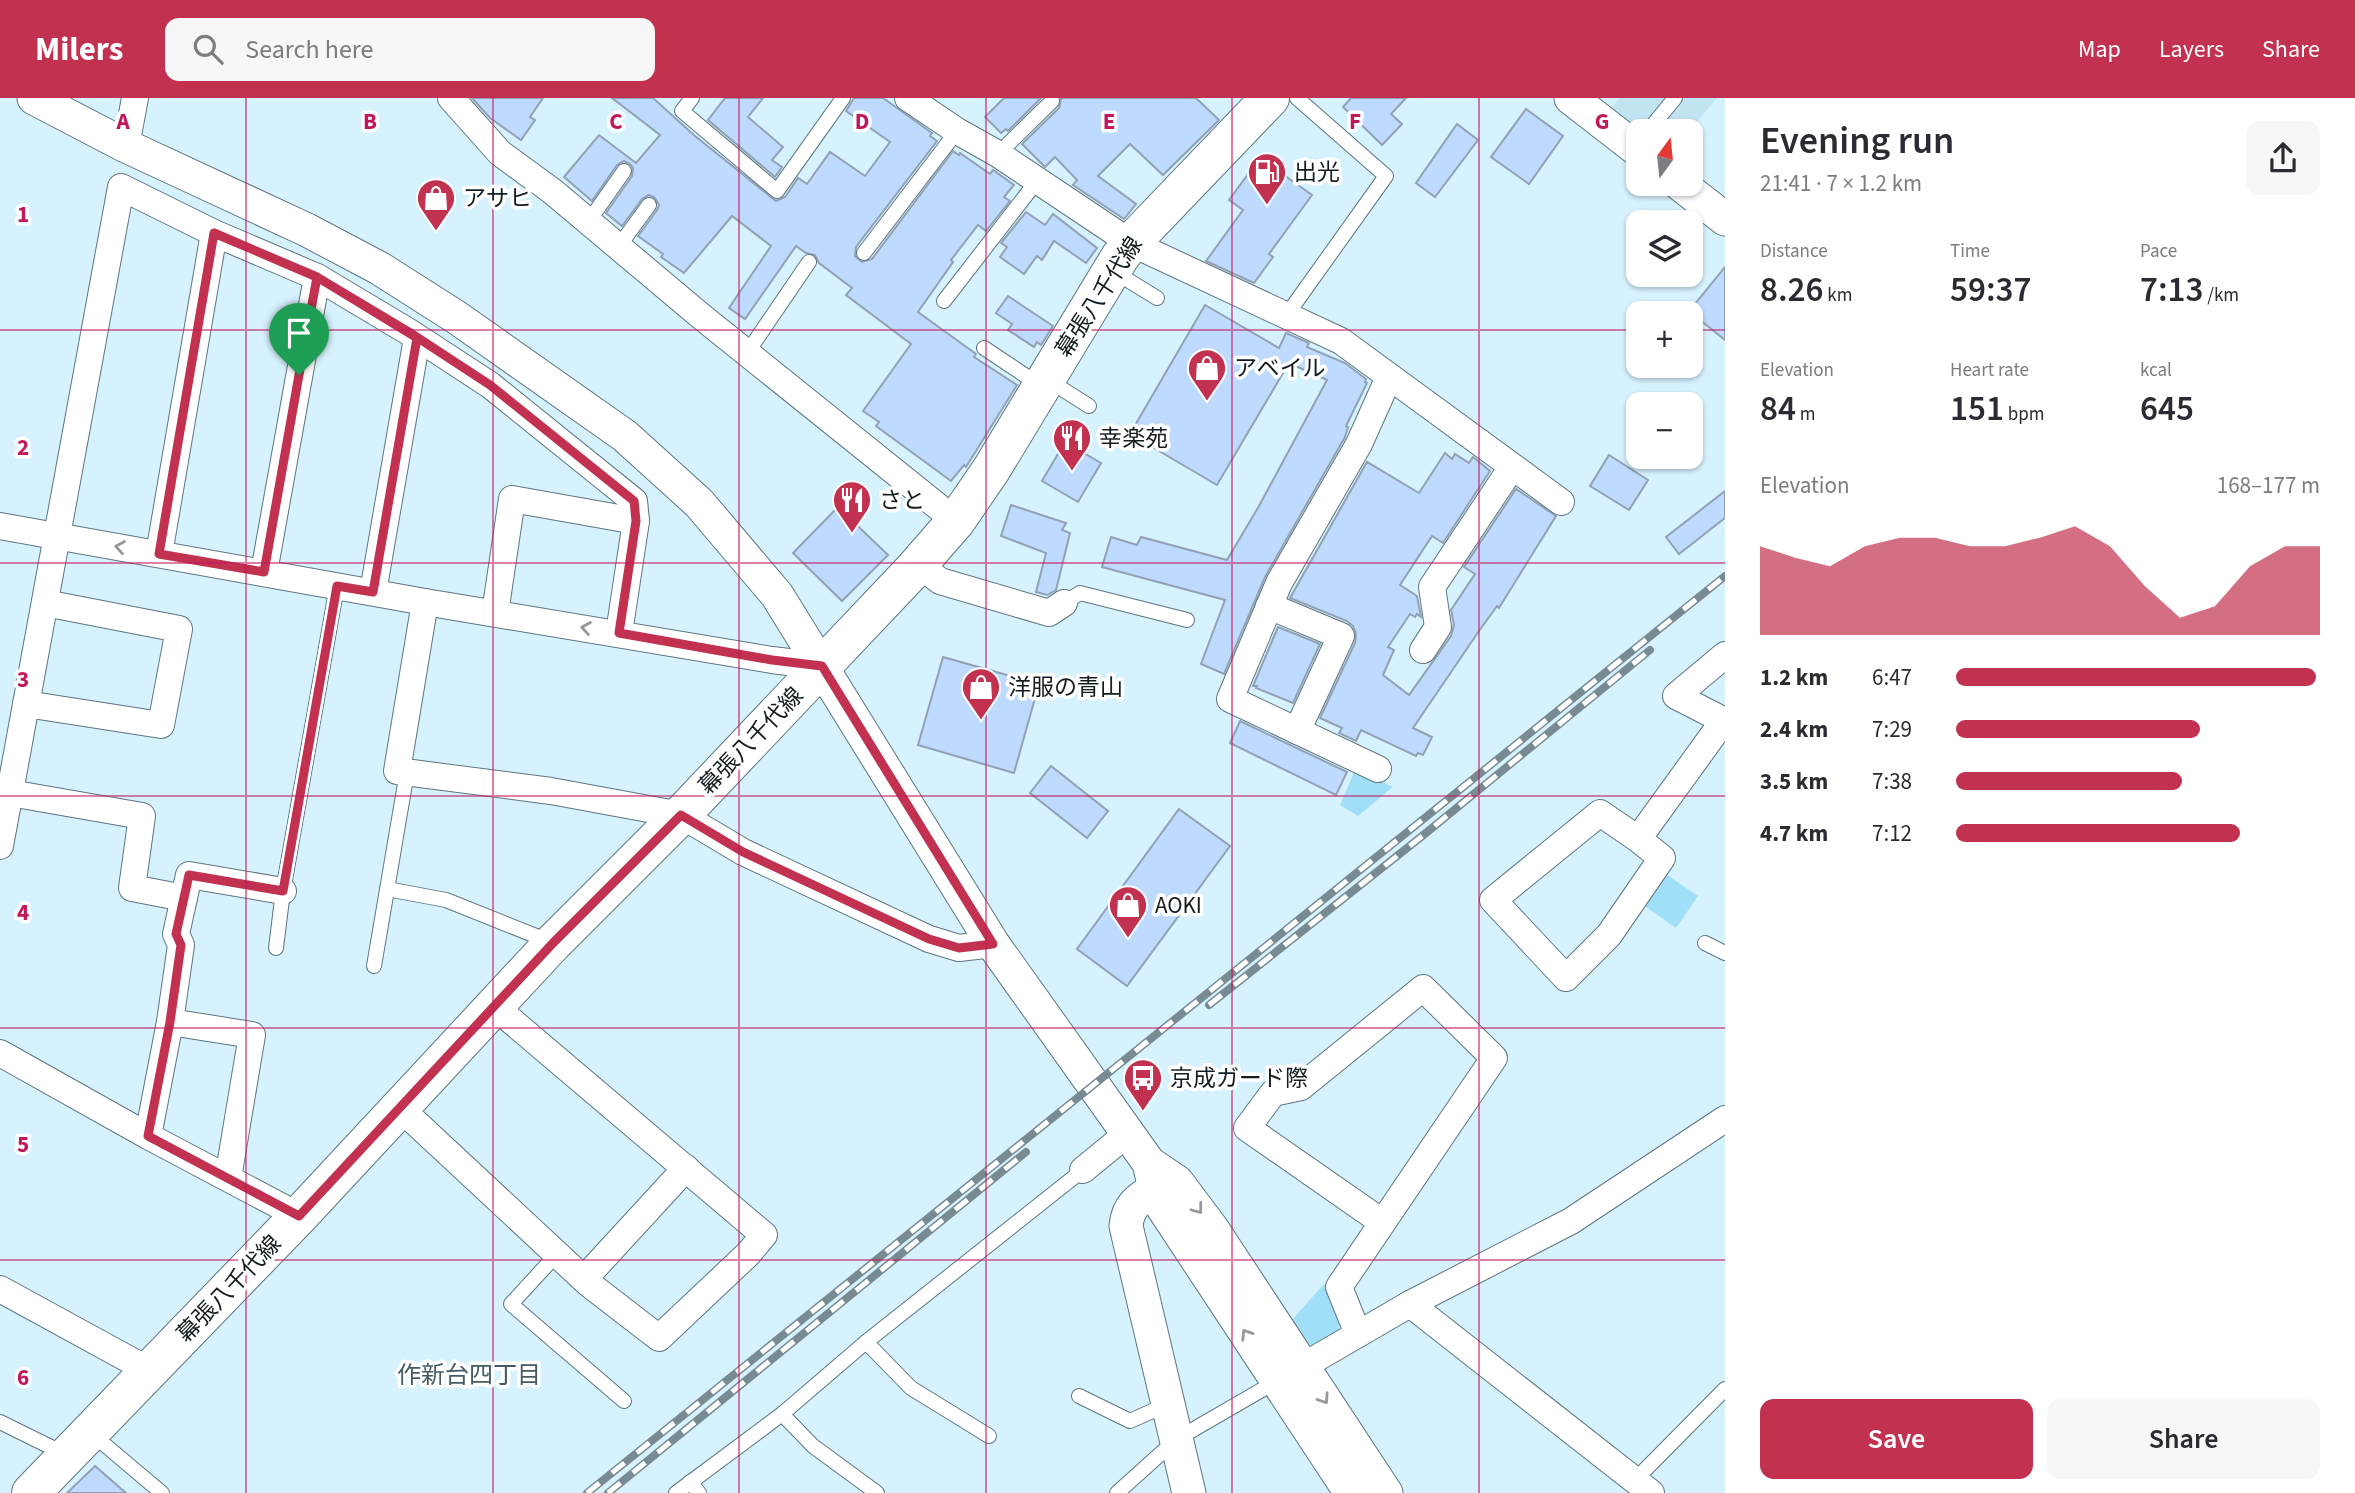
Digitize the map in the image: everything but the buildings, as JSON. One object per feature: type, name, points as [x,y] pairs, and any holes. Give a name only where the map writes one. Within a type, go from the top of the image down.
[{"type":"main road","name":"幕張八千代線","points":[[31,1493],[299,1216],[553,943],[681,815],[918,564],[956,521],[991,470],[1122,257],[1270,98]]},
{"type":"street","points":[[34,98],[126,146],[307,230],[379,268],[456,317],[625,436],[699,503],[777,595],[993,944],[1128,1133],[1152,1176],[1158,1200],[1290,1374],[1386,1493]]},
{"type":"street","points":[[126,146],[135,98]]},
{"type":"street","points":[[451,98],[500,153],[589,221],[747,353],[956,521]]},
{"type":"street","points":[[908,98],[1070,201],[1122,257],[1286,316],[1341,341],[1561,502]]},
{"type":"street","points":[[1571,98],[1626,134]]},
{"type":"street","points":[[0,846],[121,187],[214,233],[317,277],[417,338],[490,385],[634,501],[636,521],[619,633]]},
{"type":"street","points":[[1695,196],[1725,219]]},
{"type":"street","points":[[159,554],[214,233]]},
{"type":"street","points":[[264,572],[317,277]]},
{"type":"street","points":[[373,592],[417,338]]},
{"type":"street","points":[[1378,769],[1230,699],[1279,583],[1359,444],[1389,377]]},
{"type":"street","points":[[1423,650],[1438,627],[1432,587],[1513,467]]},
{"type":"street","points":[[495,613],[512,499],[636,521]]},
{"type":"street","points":[[0,526],[425,602],[822,666]]},
{"type":"street","points":[[918,564],[940,581],[1049,613],[1064,603]]},
{"type":"street","points":[[425,602],[397,771],[551,791],[681,815],[743,852],[929,939],[959,948],[993,944]]},
{"type":"street","points":[[26,704],[162,725],[179,629],[45,603]]},
{"type":"street","points":[[1269,606],[1340,636],[1297,731]]},
{"type":"street","points":[[1638,839],[1724,720],[1676,696],[1725,655]]},
{"type":"street","points":[[10,793],[142,816],[132,888],[184,898]]},
{"type":"street","points":[[1600,813],[1638,839],[1662,858],[1609,935],[1566,978],[1493,900],[1600,813]]},
{"type":"street","points":[[148,1136],[170,1022],[181,945],[176,934],[189,875],[283,891]]},
{"type":"street","points":[[1358,1334],[1339,1287],[1494,1058],[1423,988],[1301,1087],[1273,1093],[1247,1128],[1382,1222]]},
{"type":"street","points":[[400,1108],[584,1279],[659,1338],[748,1254],[764,1235],[495,1006]]},
{"type":"street","points":[[170,1022],[252,1035],[228,1178]]},
{"type":"street","points":[[0,1053],[299,1216]]},
{"type":"street","points":[[1290,1374],[1410,1304],[1571,1222],[1725,1119]]},
{"type":"street","points":[[1083,1170],[1128,1133]]},
{"type":"street","points":[[584,1279],[686,1168]]},
{"type":"street","points":[[1152,1176],[1129,1213],[1126,1226],[1189,1493]]},
{"type":"street","points":[[0,1289],[150,1371]]},
{"type":"street","points":[[1410,1304],[1643,1487]]},
{"type":"street","points":[[1290,1374],[1351,1493]]},
{"type":"lane","points":[[692,98],[682,111],[777,191],[843,98]]},
{"type":"lane","points":[[1286,316],[1386,176],[1297,98]]},
{"type":"lane","points":[[1659,119],[1675,98]]},
{"type":"lane","points":[[998,153],[1052,100]]},
{"type":"lane","points":[[864,253],[957,131]]},
{"type":"lane","points":[[589,221],[624,171]]},
{"type":"lane","points":[[944,301],[1037,181]]},
{"type":"lane","points":[[619,246],[649,205]]},
{"type":"lane","points":[[1122,257],[1157,298]]},
{"type":"lane","points":[[747,353],[809,262]]},
{"type":"lane","points":[[984,348],[1089,406]]},
{"type":"lane","points":[[276,948],[283,891],[337,586]]},
{"type":"lane","points":[[1064,603],[1080,593],[1187,620]]},
{"type":"lane","points":[[373,966],[407,772]]},
{"type":"lane","points":[[387,889],[446,900],[553,943]]},
{"type":"lane","points":[[1705,943],[1725,953]]},
{"type":"lane","points":[[676,1493],[694,1487],[866,1342],[1083,1170]]},
{"type":"lane","points":[[557,1254],[511,1304],[624,1401]]},
{"type":"lane","points":[[866,1342],[911,1388],[989,1436]]},
{"type":"lane","points":[[1117,1493],[1177,1440],[1290,1374]]},
{"type":"lane","points":[[1643,1487],[1725,1389]]},
{"type":"lane","points":[[1079,1396],[1130,1421],[1168,1404]]},
{"type":"lane","points":[[782,1414],[813,1446],[877,1493]]},
{"type":"lane","points":[[0,1422],[79,1444],[162,1493]]},
{"type":"shaded area","points":[[1620,98],[1717,98],[1699,119],[1626,119],[1626,123],[1608,112]]},
{"type":"shaded area","points":[[1355,770],[1393,787],[1358,816],[1340,805]]},
{"type":"shaded area","points":[[1664,873],[1698,896],[1676,928],[1642,904]]},
{"type":"shaded area","points":[[1324,1284],[1340,1322],[1338,1333],[1319,1347],[1307,1344],[1292,1320]]},
{"type":"railway","points":[[587,1493],[1725,576]]},
{"type":"railway","points":[[1209,1005],[1650,650]]},
{"type":"railway","points":[[608,1493],[1026,1152]]},
{"type":"place","name":"出光","points":[[1267,206]]},
{"type":"place","name":"アサヒ","points":[[436,232]]},
{"type":"place","name":"アベイル","points":[[1207,402]]},
{"type":"place","name":"幸楽苑","points":[[1072,472]]},
{"type":"place","name":"さと","points":[[852,534]]},
{"type":"place","name":"洋服の青山","points":[[981,721]]},
{"type":"place","name":"AOKI","points":[[1128,939]]},
{"type":"place","name":"京成ガード際","points":[[1143,1112]]},
{"type":"district","name":"作新台四丁目","points":[[469,1375]]},
{"type":"route","points":[[299,375],[264,572],[159,554],[214,233],[317,277],[417,338],[373,592],[337,586],[283,891],[189,875],[176,934],[181,945],[170,1022],[148,1136],[299,1216],[553,943],[681,815],[743,852],[929,939],[959,948],[993,944],[822,666],[772,660],[619,633],[636,521],[634,501],[490,385],[409,332],[317,277],[299,375]]}]
